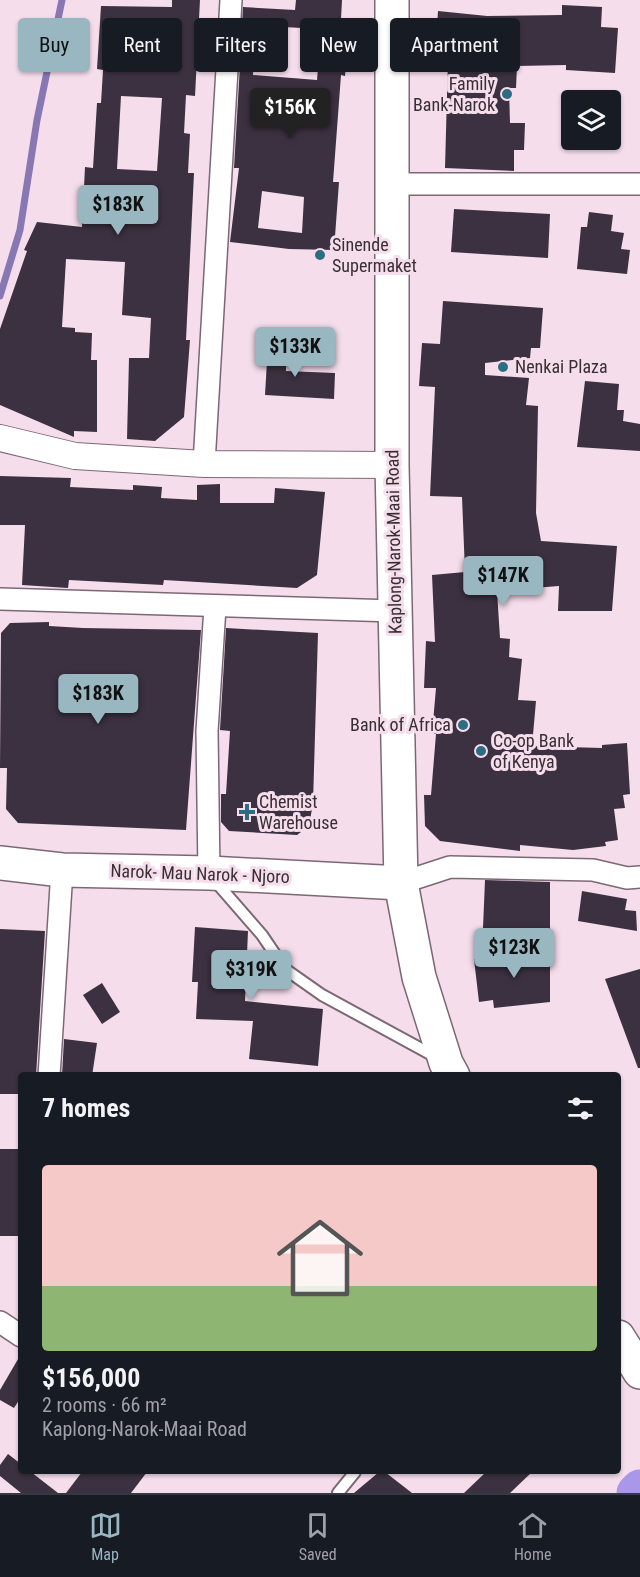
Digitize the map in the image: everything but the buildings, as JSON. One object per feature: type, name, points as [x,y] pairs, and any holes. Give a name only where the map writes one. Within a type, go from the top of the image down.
[{"type":"highway","name":"Kaplong-Narok-Maai Road","points":[[392,0],[390,184],[392,465],[401,883],[419,977],[450,1069]]},
{"type":"highway","name":"Narok- Mau Narok - Njoro","points":[[0,863],[62,870],[209,873],[401,883]]},
{"type":"highway","points":[[621,1342],[640,1372]]},
{"type":"street","points":[[204,464],[231,0]]},
{"type":"street","points":[[390,184],[640,184]]},
{"type":"street","points":[[0,438],[75,456],[204,464],[392,465]]},
{"type":"street","points":[[0,599],[214,608],[395,612]]},
{"type":"street","points":[[209,873],[207,731],[214,608]]},
{"type":"street","points":[[401,883],[450,867],[593,870],[627,878],[640,877]]},
{"type":"street","points":[[49,1072],[62,870]]},
{"type":"street","points":[[0,1322],[18,1334]]},
{"type":"lane","points":[[209,873],[262,935],[285,969],[322,995],[450,1069]]},
{"type":"lane","points":[[338,1493],[353,1474]]},
{"type":"waterway","points":[[0,296],[20,230],[37,120],[62,0]]},
{"type":"waterway","points":[[636,1493],[640,1489]]},
{"type":"place","name":"Family Bank-Narok","points":[[507,94]]},
{"type":"place","name":"Sinende Supermaket","points":[[320,255]]},
{"type":"place","name":"Nenkai Plaza","points":[[503,367]]},
{"type":"place","name":"Bank of Africa","points":[[463,725]]},
{"type":"place","name":"Co-op Bank of Kenya","points":[[481,751]]},
{"type":"place","name":"Chemist Warehouse","points":[[247,812]]}]
